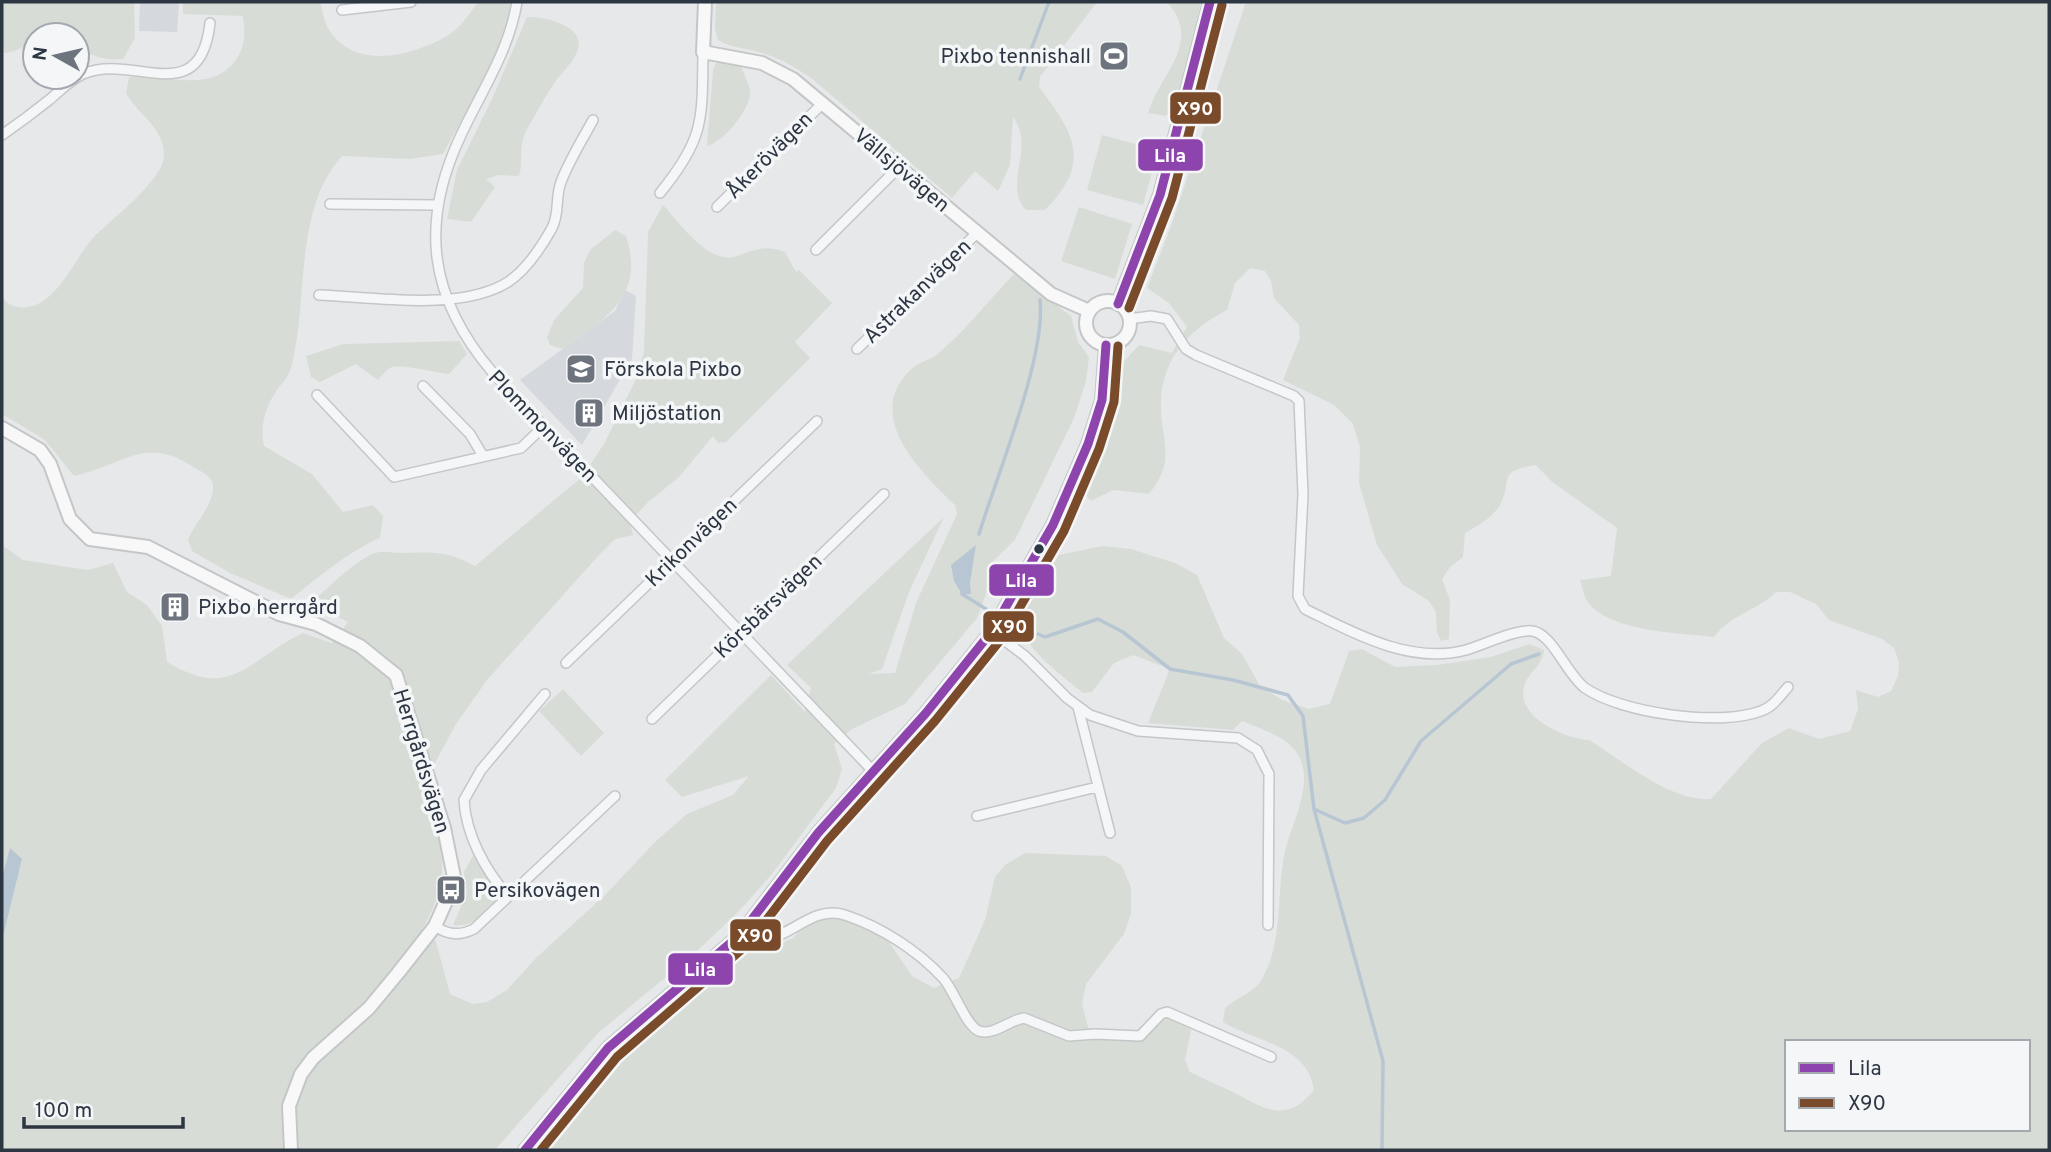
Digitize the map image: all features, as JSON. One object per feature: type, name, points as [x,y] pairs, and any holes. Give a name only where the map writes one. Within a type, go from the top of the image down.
[{"type":"street","points":[[342,10],[411,2]]},
{"type":"street","name":"Plommonvägen","points":[[517,2],[500,60],[461,135],[442,181],[437,205],[436,247],[446,299],[470,347],[872,770]]},
{"type":"street","points":[[660,193],[685,163],[698,136],[702,120],[705,2]]},
{"type":"street","points":[[1118,304],[1160,195],[1210,2]]},
{"type":"street","points":[[2,135],[83,74],[103,69],[155,74],[187,69],[198,64],[208,44],[210,23]]},
{"type":"street","name":"Vällsjövägen","points":[[703,52],[762,63],[778,70],[1051,294],[1089,311]]},
{"type":"street","name":"Åkerövägen","points":[[717,207],[822,104]]},
{"type":"street","points":[[319,295],[446,299],[483,293],[509,281],[526,265],[552,228],[557,216],[560,184],[593,120]]},
{"type":"street","points":[[816,250],[899,167]]},
{"type":"street","points":[[330,204],[437,205]]},
{"type":"street","name":"Astrakanvägen","points":[[857,349],[977,233]]},
{"type":"street","points":[[1100,302],[1118,304],[1129,319],[1124,337],[1106,345],[1094,340],[1088,333],[1086,323],[1089,311],[1100,302]]},
{"type":"street","points":[[1129,319],[1151,316],[1167,319],[1186,349],[1294,396],[1299,401],[1303,494],[1298,596],[1305,609],[1393,647],[1423,654],[1463,651],[1519,632],[1535,631],[1549,641],[1563,664],[1585,688],[1630,706],[1677,715],[1725,717],[1755,713],[1774,703],[1788,687]]},
{"type":"street","points":[[525,1150],[608,1048],[740,935],[818,833],[926,713],[992,631],[1054,525],[1088,444],[1101,400],[1106,345]]},
{"type":"street","points":[[423,386],[470,434],[483,456]]},
{"type":"street","points":[[317,395],[394,477],[521,448],[544,426]]},
{"type":"street","name":"Krikonvägen","points":[[566,663],[817,421]]},
{"type":"street","name":"Herrgårdsvägen","points":[[2,428],[40,450],[50,464],[70,519],[90,539],[148,547],[279,614],[316,624],[360,646],[396,675],[429,776],[454,877],[435,926],[369,1008],[313,1058],[301,1073],[289,1106],[291,1150]]},
{"type":"street","name":"Körsbärsvägen","points":[[652,719],[884,495]]},
{"type":"street","points":[[992,631],[1025,656],[1078,707],[1114,725],[1138,731],[1226,736],[1247,741],[1256,750],[1269,774],[1268,925]]},
{"type":"street","points":[[508,896],[482,859],[469,827],[464,800],[481,770],[545,694]]},
{"type":"street","points":[[1078,707],[1110,834]]},
{"type":"street","points":[[977,816],[1097,788]]},
{"type":"street","points":[[435,926],[448,933],[466,933],[484,920],[615,796]]},
{"type":"street","points":[[740,935],[758,941],[768,940],[782,935],[813,916],[844,915],[879,930],[921,958],[944,979],[970,1023],[980,1031],[988,1032],[1024,1018],[1069,1037],[1095,1034],[1140,1036],[1161,1014],[1167,1012],[1270,1057]]},
{"type":"shaded area","points":[[2,2],[134,2],[135,38],[123,59],[91,54],[91,21],[21,21],[21,47],[2,53]]},
{"type":"shaded area","points":[[140,2],[179,2],[177,32],[139,31]]},
{"type":"shaded area","points":[[183,2],[320,2],[328,28],[339,42],[353,51],[385,56],[420,49],[450,34],[462,24],[478,2],[511,2],[501,42],[493,61],[443,154],[410,159],[342,156],[326,178],[316,203],[309,229],[291,368],[267,410],[263,424],[264,446],[312,474],[343,512],[373,505],[383,516],[380,538],[345,557],[291,599],[230,573],[192,551],[188,540],[212,493],[213,483],[204,473],[177,458],[162,453],[148,453],[74,476],[45,440],[2,414],[2,295],[8,304],[31,307],[53,293],[94,237],[146,188],[161,166],[164,156],[160,137],[126,93],[129,77],[202,80],[227,70],[240,53],[244,38],[243,16],[183,14]]},
{"type":"shaded area","points":[[716,2],[1097,2],[1040,77],[1039,87],[1069,133],[1073,162],[1069,177],[1060,193],[1045,210],[1026,210],[1019,200],[1017,189],[1021,141],[1013,117],[1010,165],[998,191],[975,171],[952,198],[810,77],[771,56],[718,40],[715,29]]},
{"type":"shaded area","points":[[1167,2],[1201,2],[1184,92],[1166,116],[1148,113],[1180,44],[1181,30],[1177,17]]},
{"type":"shaded area","points":[[1246,2],[2049,2],[2049,1150],[533,1150],[580,1092],[619,1050],[717,967],[743,941],[761,946],[778,945],[793,938],[808,922],[832,917],[855,920],[889,942],[912,976],[934,988],[959,978],[985,920],[995,877],[1005,865],[1025,853],[1106,856],[1122,866],[1131,887],[1131,914],[1124,934],[1086,984],[1082,1004],[1090,1035],[1141,1032],[1157,1019],[1172,1015],[1191,1030],[1185,1060],[1190,1072],[1253,1103],[1274,1110],[1293,1108],[1314,1090],[1310,1075],[1302,1063],[1291,1054],[1223,1022],[1225,1008],[1259,984],[1274,949],[1282,868],[1303,794],[1300,758],[1282,739],[1242,721],[1233,730],[1148,723],[1170,669],[1133,655],[1114,663],[1092,692],[1083,693],[1065,678],[1032,647],[1020,625],[1024,608],[1059,555],[1102,546],[1131,549],[1175,563],[1197,575],[1224,638],[1242,654],[1260,686],[1282,700],[1309,709],[1330,704],[1349,651],[1362,649],[1395,667],[1437,665],[1491,657],[1529,644],[1544,650],[1541,661],[1524,687],[1527,708],[1535,717],[1556,731],[1589,740],[1664,787],[1696,798],[1711,799],[1762,743],[1789,728],[1819,739],[1850,731],[1858,709],[1856,690],[1878,697],[1891,691],[1898,676],[1899,662],[1894,648],[1882,639],[1829,620],[1816,604],[1790,592],[1776,592],[1728,623],[1714,637],[1628,625],[1597,611],[1587,601],[1580,580],[1611,576],[1617,528],[1551,481],[1536,465],[1510,474],[1497,510],[1465,533],[1463,557],[1450,567],[1442,579],[1450,600],[1449,639],[1441,641],[1437,633],[1436,612],[1429,601],[1402,584],[1377,545],[1359,483],[1360,447],[1353,424],[1334,405],[1283,380],[1300,338],[1299,325],[1274,298],[1271,281],[1265,271],[1250,268],[1235,283],[1227,310],[1201,326],[1180,347],[1173,359],[1163,386],[1161,402],[1165,459],[1158,481],[1149,494],[1113,490],[1091,501],[1083,493],[1108,423],[1119,367],[1139,345],[1172,353],[1187,327],[1169,303],[1147,288],[1171,226]]},
{"type":"shaded area","points":[[527,17],[564,25],[577,37],[579,46],[571,63],[551,87],[527,129],[522,143],[519,176],[499,175],[486,179],[495,187],[471,222],[447,219],[457,170],[492,99]]},
{"type":"shaded area","points":[[717,61],[740,64],[750,90],[746,106],[735,124],[721,138],[707,146],[713,70]]},
{"type":"shaded area","points":[[1102,135],[1158,150],[1143,205],[1087,190]]},
{"type":"shaded area","points":[[663,205],[696,241],[716,255],[737,256],[766,248],[785,252],[796,272],[799,270],[832,303],[795,342],[810,358],[726,442],[718,443],[713,436],[679,477],[647,503],[630,522],[633,535],[615,539],[487,680],[456,724],[435,763],[421,775],[442,853],[439,889],[422,929],[436,942],[450,994],[473,1004],[487,1002],[507,990],[537,957],[687,814],[733,795],[749,776],[682,797],[665,780],[771,675],[805,712],[811,688],[787,665],[944,517],[909,592],[882,669],[869,674],[895,673],[916,603],[957,514],[955,505],[926,476],[901,440],[894,421],[893,402],[899,384],[915,366],[945,348],[1014,274],[1071,316],[1078,342],[1089,357],[1086,381],[1074,418],[1015,540],[990,564],[986,594],[977,618],[905,704],[852,729],[834,744],[842,769],[836,788],[772,874],[742,908],[694,954],[598,1033],[495,1150],[2,1150],[2,941],[22,859],[10,849],[2,877],[2,545],[23,560],[88,570],[113,563],[127,592],[147,605],[162,626],[167,662],[190,673],[208,678],[225,677],[239,672],[303,633],[332,643],[348,622],[319,607],[315,599],[363,559],[382,552],[431,553],[448,555],[475,566],[582,477],[604,444],[637,377],[644,352],[648,232]]},
{"type":"shaded area","points":[[1079,207],[1132,224],[1115,279],[1061,261]]},
{"type":"shaded area","points":[[615,230],[626,236],[631,257],[626,290],[607,316],[579,338],[563,349],[550,345],[547,337],[554,320],[583,288],[584,263],[590,250]]},
{"type":"shaded area","name":"Förskola Pixbo","points":[[625,290],[636,296],[632,359],[582,445],[520,380],[615,311]]},
{"type":"shaded area","points":[[459,341],[467,354],[449,374],[394,367],[388,369],[378,380],[356,364],[320,382],[311,377],[306,356],[343,344]]},
{"type":"shaded area","points":[[563,689],[604,733],[581,756],[539,711]]},
{"type":"shaded area","points":[[475,852],[499,895],[491,907],[474,921],[453,925],[467,893],[464,872]]},
{"type":"water","points":[[976,545],[970,583],[971,594],[962,594],[954,581],[951,565]]},
{"type":"water","points":[[10,848],[22,859],[2,941],[2,877]]},
{"type":"waterway","points":[[1020,79],[1049,2]]},
{"type":"waterway","points":[[979,534],[1028,384],[1036,352],[1040,300]]},
{"type":"waterway","points":[[963,590],[962,594],[986,609]]},
{"type":"waterway","points":[[1038,634],[1045,637],[1098,619],[1123,632],[1170,669],[1233,680],[1288,695],[1303,716],[1314,809],[1383,1061],[1382,1150]]},
{"type":"waterway","points":[[1013,621],[1030,630]]},
{"type":"waterway","points":[[1314,809],[1345,823],[1364,818],[1385,800],[1421,741],[1511,664],[1539,654]]},
{"type":"transit line","name":"Lila","points":[[1118,304],[1160,195],[1210,2]]},
{"type":"transit line","name":"X90","points":[[1129,308],[1172,198],[1222,5]]},
{"type":"transit line","name":"Lila","points":[[525,1150],[608,1048],[740,935],[818,833],[926,713],[992,631],[1053,525],[1088,444],[1102,400],[1106,345]]},
{"type":"transit line","name":"X90","points":[[541,1150],[617,1057],[749,943],[827,841],[935,721],[1002,638],[1064,531],[1099,449],[1114,402],[1118,346]]},
{"type":"place","name":"Pixbo tennishall","points":[[1114,56]]},
{"type":"place","name":"Förskola Pixbo","points":[[581,369]]},
{"type":"place","name":"Miljöstation","points":[[589,413]]},
{"type":"place","name":"Pixbo herrgård","points":[[175,607]]},
{"type":"place","name":"Persikovägen","points":[[451,890]]}]
